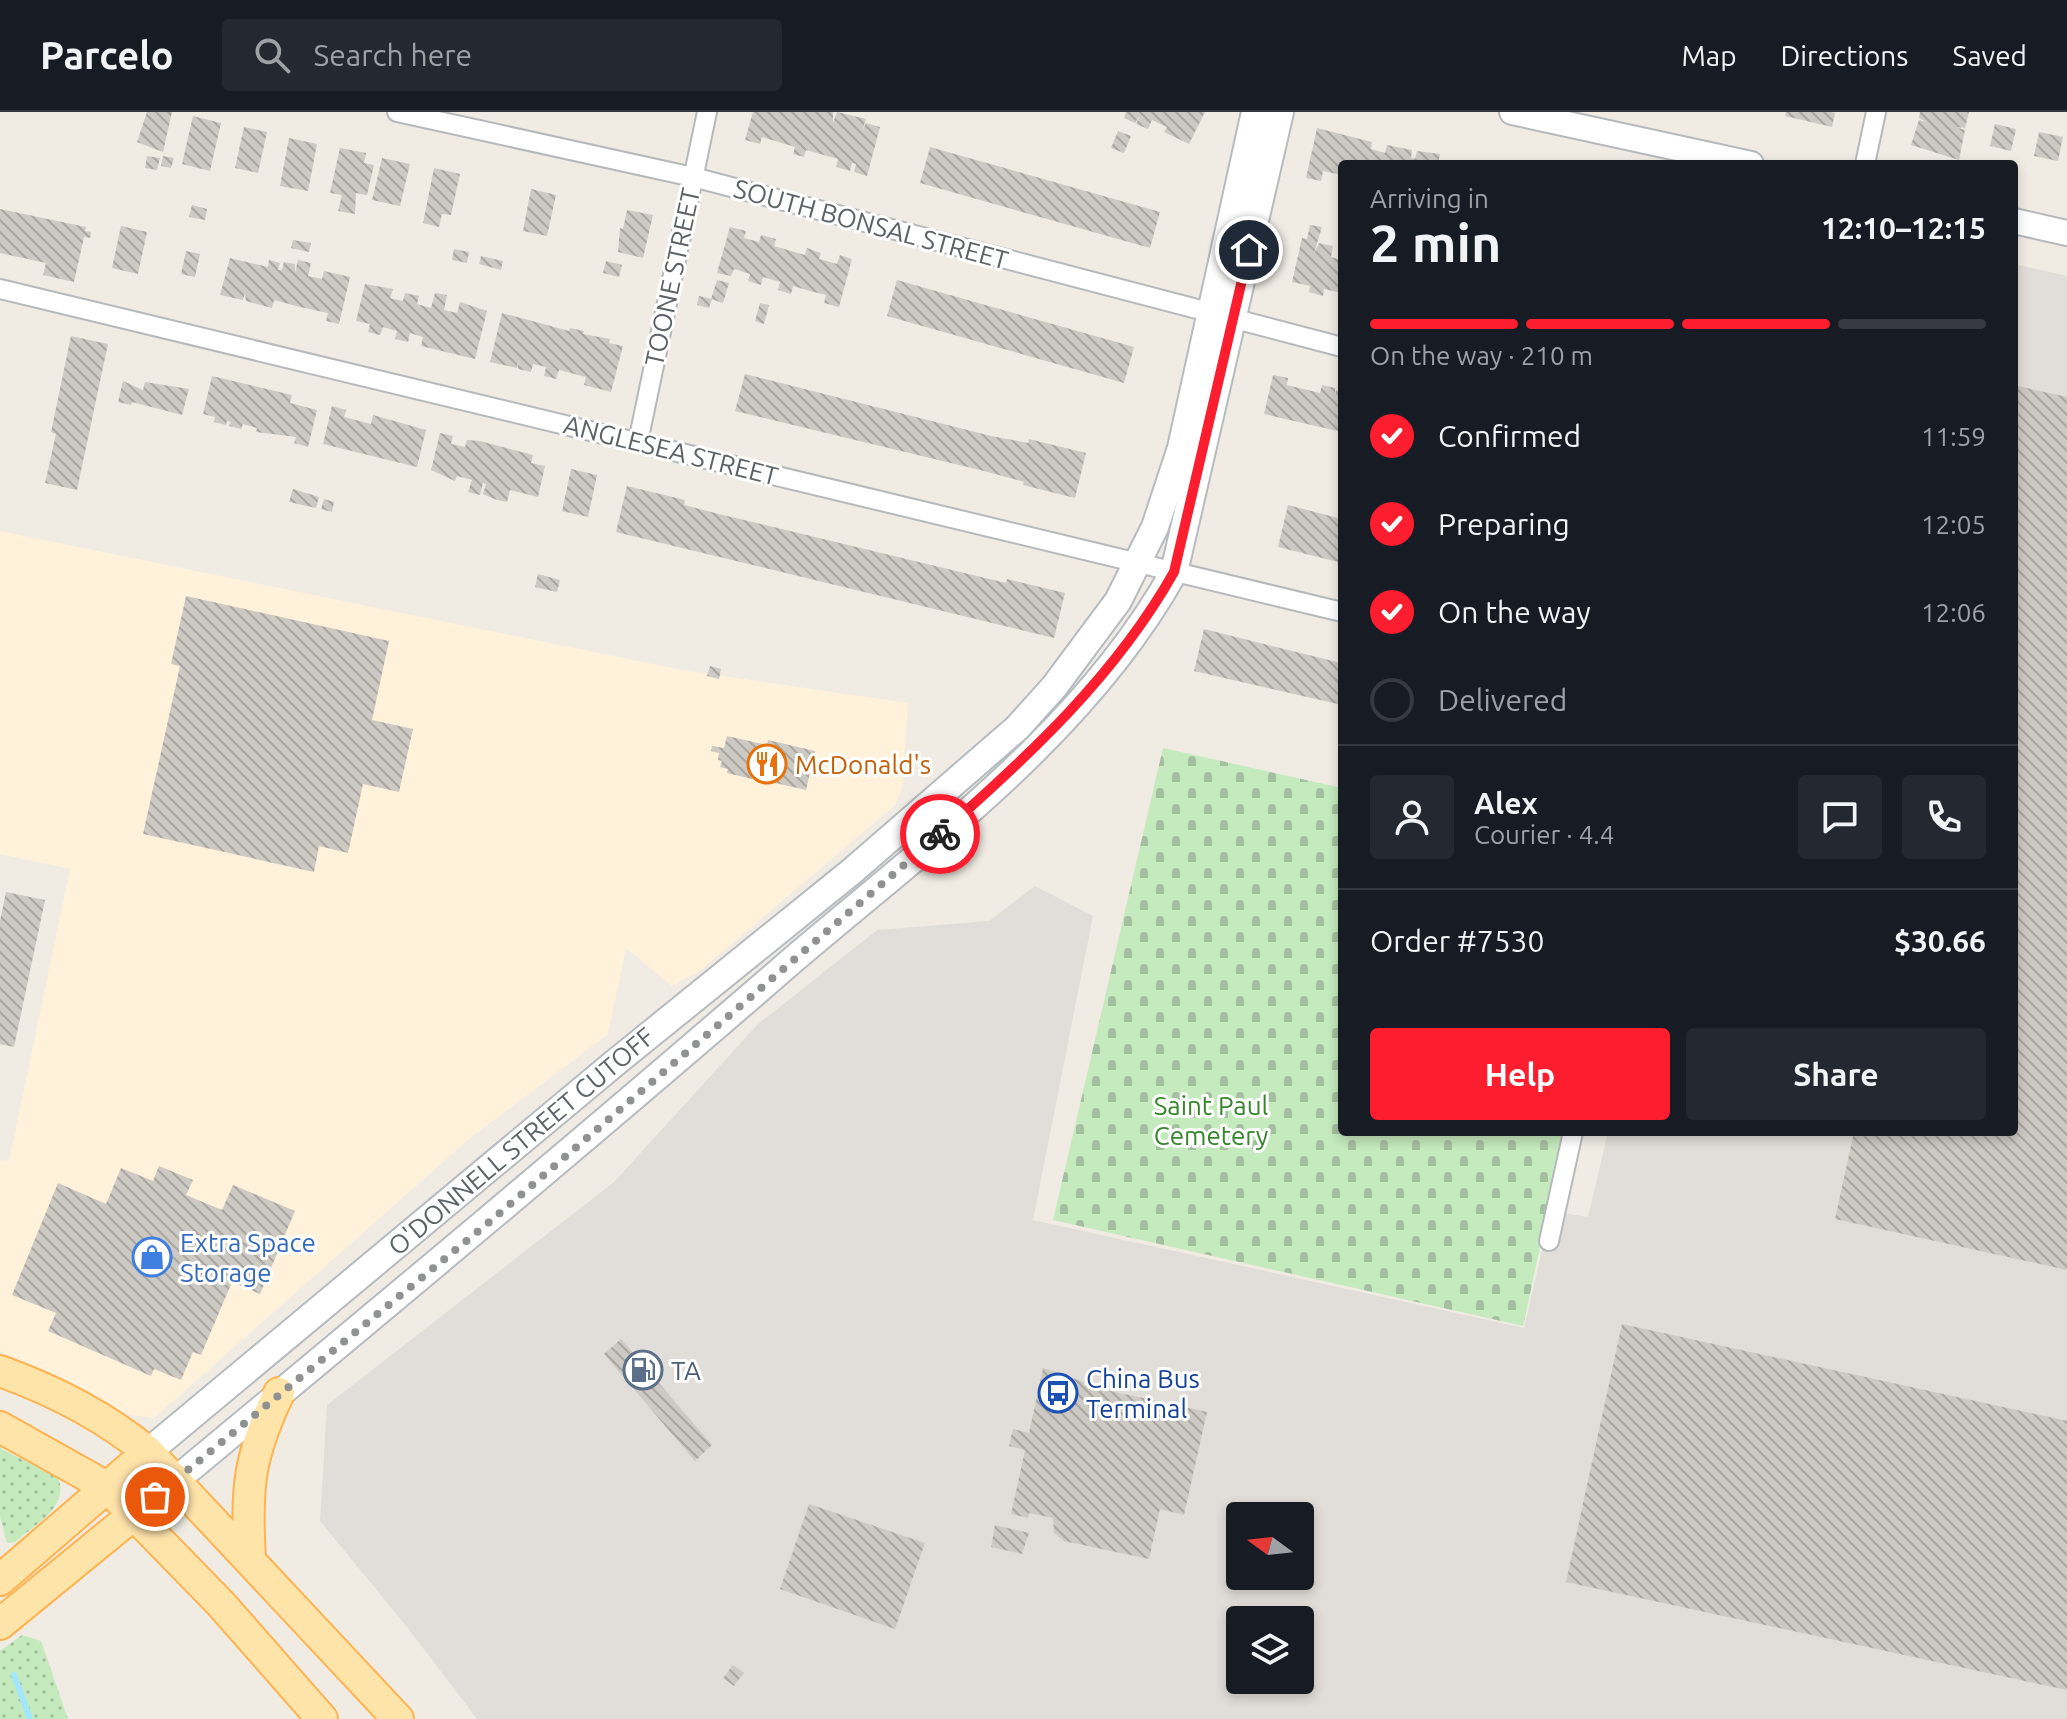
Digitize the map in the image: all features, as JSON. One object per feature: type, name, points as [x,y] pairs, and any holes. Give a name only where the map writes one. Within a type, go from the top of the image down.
[{"type":"main road","points":[[1222,318],[1255,112]]},
{"type":"main road","points":[[1222,318],[1280,112]]},
{"type":"main road","name":"O'DONNELL STREET CUTOFF","points":[[0,1580],[148,1452],[616,1062],[851,872],[1017,728],[1092,639],[1139,563],[1181,448],[1222,318]]},
{"type":"main road","name":"O'DONNELL STREET CUTOFF","points":[[0,1624],[487,1224],[1011,771],[1069,713],[1149,617],[1174,572],[1222,318]]},
{"type":"main road","points":[[0,1371],[65,1398],[120,1429],[148,1452],[398,1719]]},
{"type":"main road","points":[[250,1560],[246,1497],[250,1468],[259,1436],[279,1393]]},
{"type":"main road","points":[[0,1427],[107,1487],[221,1604],[322,1719]]},
{"type":"street","name":"SOUTH BONSAL STREET","points":[[397,112],[693,177],[1338,346]]},
{"type":"street","name":"TOONE STREET","points":[[638,442],[707,112]]},
{"type":"street","points":[[1512,112],[1733,160]]},
{"type":"street","points":[[1866,160],[1876,112]]},
{"type":"street","points":[[2018,222],[2067,233]]},
{"type":"street","name":"ANGLESEA STREET","points":[[0,289],[1338,611]]},
{"type":"street","points":[[1549,1241],[1572,1136]]},
{"type":"shaded area","points":[[2018,265],[2067,276],[2067,1719],[477,1719],[320,1521],[327,1405],[614,1182],[757,1025],[877,930],[989,921],[1035,886],[1093,916],[1033,1220],[1524,1328],[1551,1211],[1588,1217],[1607,1136],[2018,1136]]},
{"type":"shaded area","points":[[0,531],[682,670],[908,703],[902,789],[895,805],[701,970],[672,986],[626,948],[608,1034],[470,1138],[154,1418],[130,1415],[0,1351],[0,1160],[9,1161],[70,869],[0,854]]},
{"type":"green space","name":"Saint Paul Cemetery","points":[[1163,748],[1338,787],[1338,1136],[1564,1136],[1523,1326],[1053,1220]]},
{"type":"green space","points":[[0,1448],[58,1478],[60,1488],[55,1507],[15,1542],[7,1543],[0,1517]]},
{"type":"green space","points":[[22,1635],[41,1641],[68,1719],[0,1719],[0,1651]]},
{"type":"building","points":[[147,112],[172,112],[163,152],[137,142]]},
{"type":"building","points":[[753,112],[833,112],[833,123],[837,112],[866,119],[862,131],[866,123],[880,127],[867,176],[854,172],[856,164],[852,163],[850,171],[836,167],[838,159],[806,150],[804,157],[793,154],[795,147],[762,137],[760,144],[745,140]]},
{"type":"building","points":[[1126,112],[1205,112],[1189,144],[1164,132],[1167,127],[1152,120],[1148,129],[1136,124],[1140,115],[1135,123],[1124,118]]},
{"type":"building","points":[[1786,112],[1835,113],[1832,127],[1785,116]]},
{"type":"building","points":[[1920,112],[1969,112],[1965,128],[1956,127],[1965,130],[1959,160],[1911,145],[1919,120],[1926,122],[1919,118]]},
{"type":"building","points":[[193,116],[221,123],[210,171],[182,164]]},
{"type":"building","points":[[1995,124],[2016,129],[2011,151],[1990,146]]},
{"type":"building","points":[[244,127],[267,132],[258,173],[235,168]]},
{"type":"building","points":[[1317,128],[1372,142],[1371,149],[1385,153],[1387,145],[1412,150],[1411,158],[1415,159],[1417,151],[1440,154],[1439,160],[1338,160],[1338,174],[1323,171],[1321,181],[1306,178]]},
{"type":"building","points":[[1118,131],[1131,136],[1124,153],[1111,148]]},
{"type":"building","points":[[2039,132],[2063,137],[2058,161],[2034,156]]},
{"type":"building","points":[[289,138],[317,144],[308,191],[280,186]]},
{"type":"building","points":[[930,147],[1160,212],[1150,248],[920,183]]},
{"type":"building","points":[[340,148],[366,153],[364,163],[374,165],[367,195],[356,193],[355,214],[338,211],[342,195],[330,193]]},
{"type":"building","points":[[147,156],[160,158],[157,170],[145,168]]},
{"type":"building","points":[[163,156],[174,158],[171,168],[161,166]]},
{"type":"building","points":[[382,158],[410,164],[400,206],[372,200]]},
{"type":"building","points":[[434,168],[460,174],[451,215],[442,214],[439,227],[423,223]]},
{"type":"building","points":[[531,189],[556,195],[547,236],[523,231]]},
{"type":"building","points":[[192,205],[207,209],[205,220],[189,217]]},
{"type":"building","points":[[0,209],[86,227],[85,231],[91,232],[90,238],[84,237],[74,282],[43,275],[46,263],[0,253]]},
{"type":"building","points":[[627,210],[653,215],[643,258],[618,252],[620,228],[623,229]]},
{"type":"building","points":[[1310,225],[1322,227],[1314,253],[1319,243],[1333,246],[1331,257],[1338,259],[1338,292],[1324,289],[1323,296],[1309,292],[1310,286],[1292,282],[1302,238],[1307,239]]},
{"type":"building","points":[[121,226],[147,232],[138,274],[112,268]]},
{"type":"building","points":[[730,227],[746,231],[744,238],[759,242],[761,235],[776,239],[774,246],[805,255],[807,248],[821,253],[819,259],[837,264],[840,255],[852,259],[839,307],[824,303],[826,295],[793,286],[791,294],[778,290],[780,282],[763,277],[761,285],[748,281],[750,274],[734,269],[731,276],[717,273]]},
{"type":"building","points":[[293,240],[311,243],[309,252],[291,248]]},
{"type":"building","points":[[454,249],[469,252],[467,263],[452,260]]},
{"type":"building","points":[[186,251],[200,254],[195,277],[181,274]]},
{"type":"building","points":[[481,256],[503,261],[501,270],[479,264]]},
{"type":"building","points":[[230,258],[268,267],[269,260],[280,263],[278,270],[282,270],[284,262],[295,264],[295,273],[298,260],[311,263],[308,276],[322,279],[324,271],[350,277],[339,324],[326,321],[328,313],[274,300],[272,308],[246,301],[245,293],[243,300],[220,295]]},
{"type":"building","points":[[606,261],[622,265],[619,277],[603,273]]},
{"type":"building","points":[[717,280],[729,283],[723,303],[711,299]]},
{"type":"building","points":[[897,280],[1134,347],[1124,383],[887,316]]},
{"type":"building","points":[[365,284],[393,289],[390,298],[403,301],[405,293],[419,296],[417,304],[431,308],[435,293],[447,295],[444,310],[457,313],[460,302],[487,311],[475,359],[421,346],[423,337],[410,333],[408,342],[395,339],[397,331],[383,327],[380,335],[368,332],[370,324],[356,321]]},
{"type":"building","points":[[699,296],[712,299],[709,308],[697,305]]},
{"type":"building","points":[[760,303],[769,305],[764,324],[755,321]]},
{"type":"building","points":[[502,313],[569,331],[570,328],[584,331],[583,334],[610,339],[609,343],[623,346],[611,392],[584,385],[586,377],[559,370],[556,379],[544,376],[546,367],[533,364],[531,372],[518,369],[518,361],[517,368],[490,362]]},
{"type":"building","points":[[71,336],[108,344],[77,490],[45,483],[56,434],[51,432]]},
{"type":"building","points":[[745,374],[991,436],[1028,443],[1029,439],[1086,453],[1075,498],[984,471],[735,411]]},
{"type":"building","points":[[1273,375],[1288,378],[1287,385],[1320,393],[1322,385],[1335,388],[1335,396],[1338,390],[1338,431],[1264,414]]},
{"type":"building","points":[[212,376],[292,395],[290,403],[317,410],[308,447],[294,443],[296,437],[256,432],[257,428],[243,424],[241,429],[229,426],[231,422],[227,421],[226,425],[214,422],[215,417],[203,414]]},
{"type":"building","points":[[123,381],[143,390],[145,382],[189,389],[182,415],[132,402],[131,405],[118,402]]},
{"type":"building","points":[[2018,386],[2067,397],[2067,1270],[1835,1219],[1853,1136],[2018,1136]]},
{"type":"building","points":[[332,406],[346,410],[344,417],[371,424],[373,415],[426,430],[417,467],[323,444]]},
{"type":"building","points":[[440,433],[453,436],[451,444],[465,447],[467,440],[480,441],[533,455],[531,463],[545,466],[538,497],[510,490],[507,502],[494,499],[483,494],[486,484],[483,483],[480,495],[468,492],[472,480],[457,476],[455,481],[431,470]]},
{"type":"building","points":[[571,469],[597,475],[588,517],[562,511]]},
{"type":"building","points":[[627,486],[685,500],[684,505],[723,515],[1006,583],[1007,579],[1065,593],[1054,638],[616,532]]},
{"type":"building","points":[[293,489],[319,497],[316,508],[289,502]]},
{"type":"building","points":[[324,499],[334,502],[332,512],[321,509]]},
{"type":"building","points":[[1288,505],[1338,518],[1338,562],[1278,547]]},
{"type":"building","points":[[538,574],[560,580],[557,592],[535,587]]},
{"type":"building","points":[[186,596],[389,641],[372,720],[413,729],[399,792],[363,784],[348,853],[319,846],[314,872],[143,834],[180,666],[171,664]]},
{"type":"building","points":[[1204,629],[1338,662],[1338,704],[1194,671]]},
{"type":"building","points":[[710,666],[721,669],[719,679],[707,676]]},
{"type":"building","name":"McDonald's","points":[[727,736],[767,745],[768,740],[815,751],[806,790],[775,783],[776,777],[753,772],[752,779],[727,773],[728,769],[720,767],[722,761],[718,760],[719,753],[711,751],[712,746],[724,748]]},
{"type":"building","points":[[6,892],[45,900],[14,1047],[0,1044],[0,921]]},
{"type":"building","name":"Extra Space Storage","points":[[159,1166],[193,1180],[186,1195],[222,1210],[233,1185],[295,1211],[260,1294],[232,1282],[201,1355],[193,1352],[181,1380],[154,1369],[151,1376],[48,1331],[56,1313],[12,1295],[58,1183],[106,1204],[121,1168],[153,1181]]},
{"type":"building","points":[[1622,1324],[2067,1421],[2067,1690],[1566,1582]]},
{"type":"building","points":[[621,1339],[712,1445],[695,1461],[604,1354]]},
{"type":"building","points":[[1043,1368],[1084,1382],[1083,1385],[1207,1412],[1184,1515],[1160,1509],[1149,1559],[1064,1541],[1054,1533],[1053,1518],[1029,1513],[1028,1518],[1011,1514],[1025,1450],[1009,1446],[1013,1429],[1029,1433]]},
{"type":"building","points":[[809,1504],[925,1543],[895,1629],[780,1589]]},
{"type":"building","points":[[995,1525],[1029,1533],[1022,1554],[991,1547]]},
{"type":"building","points":[[733,1665],[744,1673],[734,1686],[723,1678]]},
{"type":"waterway","points":[[14,1675],[30,1719]]},
{"type":"way so far","points":[[155,1497],[487,1224],[940,834]]},
{"type":"place","name":"McDonald's","points":[[767,764]]},
{"type":"place","name":"Extra Space Storage","points":[[152,1257]]},
{"type":"place","name":"TA","points":[[643,1370]]},
{"type":"place","name":"China Bus Terminal","points":[[1058,1393]]},
{"type":"route","points":[[940,834],[1011,771],[1069,713],[1149,617],[1174,572],[1205,450],[1249,250]]}]
